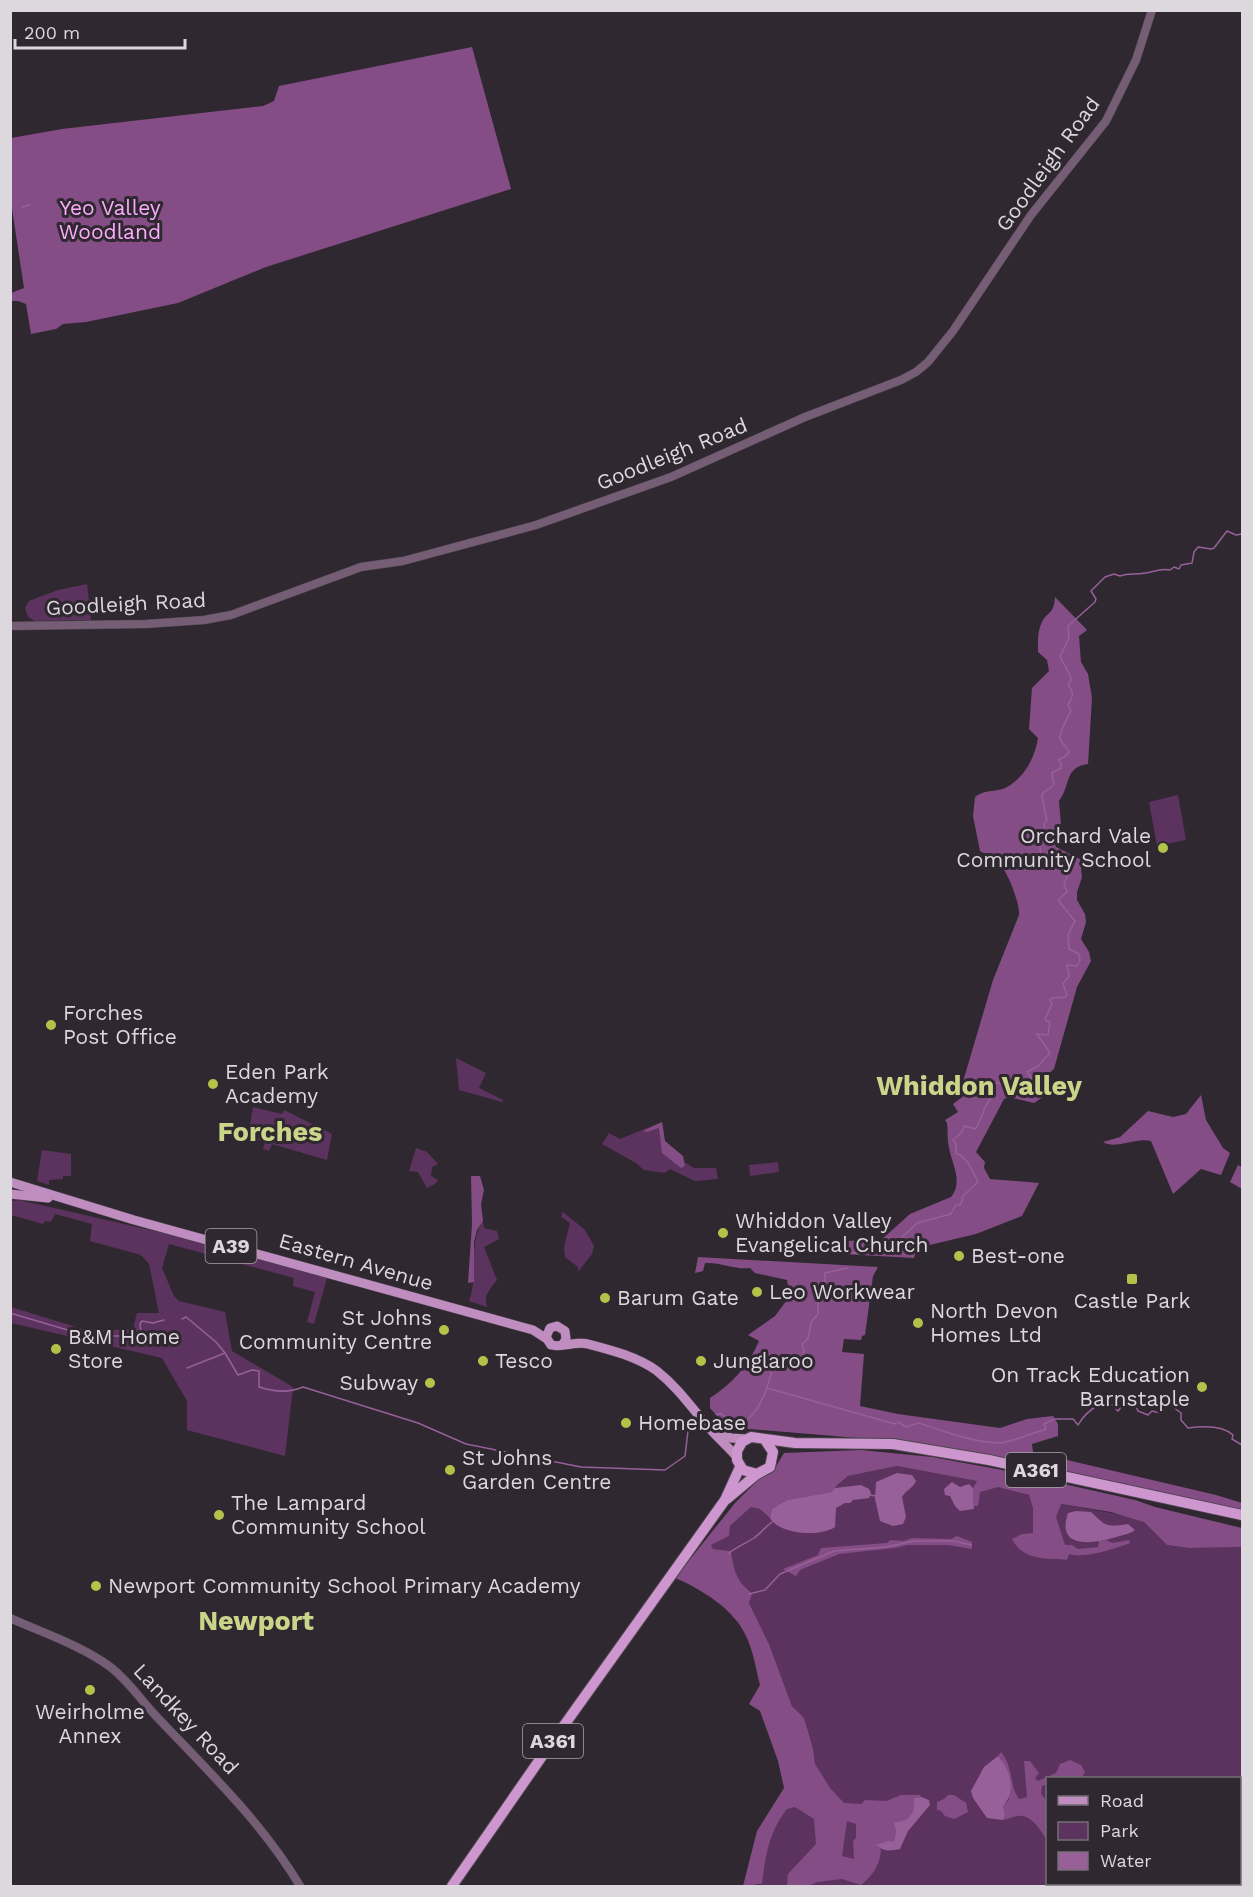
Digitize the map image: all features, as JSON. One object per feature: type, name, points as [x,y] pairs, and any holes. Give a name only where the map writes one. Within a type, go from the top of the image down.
[{"type":"highway","points":[[774,1457],[772,1447],[765,1440],[754,1437],[747,1439],[739,1446],[738,1461],[747,1472],[757,1474],[766,1470],[779,1450],[795,1443]]},
{"type":"highway","name":"A361","points":[[765,1440],[795,1443],[893,1444],[937,1450],[1242,1515]]},
{"type":"highway","name":"A361","points":[[452,1887],[724,1500],[738,1461]]},
{"type":"highway","name":"A361","points":[[724,1500],[757,1474]]},
{"type":"main road","name":"Eastern Avenue","points":[[10,1182],[66,1200],[548,1335]]},
{"type":"main road","name":"Eastern Avenue","points":[[10,1194],[66,1200]]},
{"type":"main road","points":[[582,1343],[551,1345],[548,1335],[557,1326],[582,1343],[616,1352],[655,1370],[682,1394],[738,1461]]},
{"type":"main road","points":[[562,1344],[566,1334]]},
{"type":"main road","points":[[704,1422],[725,1436],[747,1439]]},
{"type":"street","name":"Goodleigh Road","points":[[10,626],[146,624],[204,620],[231,615],[361,567],[403,561],[536,525],[671,477],[805,417],[916,372],[928,362],[953,331],[1031,215],[1106,121],[1136,60],[1152,10]]},
{"type":"street","name":"Landkey Road","points":[[10,1618],[89,1654],[116,1671],[222,1784],[282,1858],[300,1887]]},
{"type":"green space","name":"Yeo Valley Woodland","points":[[472,47],[511,189],[266,267],[178,303],[86,322],[63,324],[56,329],[31,334],[26,304],[11,301],[11,293],[24,288],[11,202],[11,138],[62,129],[263,106],[274,101],[279,86]]},
{"type":"green space","points":[[87,584],[91,620],[35,621],[28,617],[25,608],[29,601],[58,590]]},
{"type":"green space","points":[[1055,597],[1087,630],[1079,636],[1081,662],[1088,674],[1092,698],[1088,764],[1080,766],[1071,773],[1059,801],[1061,826],[1055,844],[1056,847],[1080,859],[1082,877],[1077,900],[1085,914],[1086,922],[1081,939],[1089,952],[1091,961],[1077,987],[1054,1069],[1048,1074],[1043,1097],[1034,1103],[1009,1097],[1004,1099],[976,1152],[985,1162],[984,1168],[990,1179],[1039,1183],[1022,1216],[976,1234],[917,1248],[914,1258],[843,1254],[844,1241],[881,1240],[910,1214],[951,1197],[955,1191],[957,1178],[948,1144],[945,1120],[958,1112],[953,1104],[966,1094],[962,1085],[993,980],[1019,915],[1015,895],[1005,871],[995,860],[980,851],[973,816],[975,797],[984,792],[1003,789],[1013,783],[1024,772],[1034,752],[1038,738],[1029,729],[1032,688],[1049,671],[1047,660],[1038,652],[1039,633],[1044,618],[1053,607]]},
{"type":"green space","points":[[1178,795],[1186,840],[1157,846],[1149,802]]},
{"type":"green space","points":[[456,1058],[486,1073],[479,1088],[503,1100],[502,1102],[459,1090]]},
{"type":"green space","points":[[1201,1095],[1206,1120],[1223,1148],[1230,1153],[1221,1175],[1201,1169],[1173,1194],[1151,1141],[1114,1145],[1103,1142],[1120,1137],[1148,1111],[1173,1117],[1186,1114]]},
{"type":"green space","points":[[253,1107],[282,1114],[284,1110],[332,1134],[327,1160],[272,1144],[269,1151],[263,1149],[265,1142],[248,1137]]},
{"type":"green space","points":[[662,1122],[666,1151],[694,1168],[716,1168],[718,1179],[695,1181],[670,1169],[665,1173],[644,1170],[602,1144],[609,1133],[620,1139]]},
{"type":"green space","points":[[662,1122],[665,1141],[683,1156],[685,1166],[681,1168],[662,1153],[659,1128],[643,1131]]},
{"type":"green space","points":[[416,1148],[427,1152],[438,1164],[432,1167],[431,1176],[438,1180],[427,1188],[418,1172],[409,1171]]},
{"type":"green space","points":[[42,1150],[71,1154],[71,1176],[49,1180],[49,1185],[37,1181]]},
{"type":"green space","points":[[778,1162],[779,1172],[750,1176],[749,1165]]},
{"type":"green space","points":[[1238,1165],[1242,1167],[1242,1189],[1230,1182]]},
{"type":"green space","points":[[471,1176],[480,1176],[484,1190],[481,1204],[483,1221],[477,1230],[474,1242],[474,1282],[468,1283],[472,1224]]},
{"type":"green space","points":[[19,1200],[168,1234],[327,1278],[314,1324],[307,1322],[315,1292],[293,1286],[294,1278],[169,1244],[162,1268],[174,1296],[179,1301],[225,1312],[232,1351],[293,1387],[285,1456],[187,1430],[187,1401],[162,1358],[11,1323],[11,1307],[89,1331],[133,1329],[137,1313],[159,1313],[149,1264],[141,1255],[90,1241],[92,1224],[55,1214],[51,1222],[45,1221],[43,1224],[11,1215],[11,1201]]},
{"type":"green space","points":[[563,1212],[585,1230],[594,1246],[592,1254],[578,1272],[578,1267],[565,1257],[564,1247],[570,1223],[561,1217]]},
{"type":"green space","points":[[483,1221],[484,1228],[497,1231],[499,1239],[484,1247],[497,1280],[487,1296],[487,1307],[469,1301],[473,1281],[475,1240]]},
{"type":"green space","points":[[698,1257],[878,1267],[873,1276],[865,1335],[861,1340],[844,1339],[842,1352],[864,1354],[860,1406],[898,1414],[1000,1428],[1027,1419],[1053,1416],[1058,1424],[1058,1436],[1032,1444],[1033,1452],[1216,1495],[1242,1503],[1242,1511],[906,1442],[737,1428],[725,1425],[710,1408],[710,1398],[733,1380],[750,1358],[759,1341],[748,1335],[775,1316],[790,1296],[787,1280],[755,1273],[750,1268],[705,1263],[703,1271],[695,1273]]},
{"type":"green space","points":[[861,1450],[932,1457],[1002,1470],[1135,1500],[1242,1528],[1242,1547],[1189,1548],[1167,1545],[1144,1522],[1111,1512],[1061,1504],[1056,1517],[1065,1545],[1072,1545],[1078,1549],[1098,1547],[1099,1541],[1106,1540],[1113,1543],[1129,1540],[1130,1543],[1091,1554],[1069,1554],[1067,1560],[1035,1557],[1022,1551],[1012,1539],[1022,1534],[1033,1533],[1033,1508],[1029,1495],[998,1487],[980,1492],[978,1506],[974,1506],[973,1488],[977,1481],[897,1466],[848,1476],[836,1486],[833,1492],[787,1500],[772,1509],[770,1518],[760,1509],[751,1507],[730,1526],[729,1536],[711,1545],[713,1549],[731,1551],[737,1576],[752,1594],[749,1603],[769,1644],[792,1706],[804,1718],[815,1764],[830,1788],[844,1803],[861,1804],[865,1800],[886,1801],[901,1795],[920,1795],[921,1797],[914,1798],[913,1812],[896,1831],[894,1842],[877,1846],[881,1849],[877,1865],[861,1885],[842,1879],[817,1882],[808,1886],[787,1886],[788,1874],[816,1844],[814,1819],[795,1807],[787,1809],[772,1836],[762,1884],[743,1886],[757,1831],[784,1788],[778,1761],[760,1711],[749,1704],[760,1685],[752,1653],[741,1626],[716,1601],[675,1578],[735,1503],[760,1478],[772,1473],[784,1453]],"holes":[[[847,1821],[856,1824],[856,1838],[853,1841],[854,1859],[842,1856]]]},
{"type":"green space","points":[[897,1466],[978,1481],[1060,1504],[1129,1516],[1144,1522],[1167,1545],[1189,1548],[1242,1547],[1242,1886],[761,1886],[767,1846],[772,1832],[815,1764],[813,1748],[804,1719],[792,1706],[769,1644],[749,1603],[752,1593],[741,1584],[737,1576],[731,1551],[713,1549],[711,1544],[729,1536],[730,1526],[751,1507],[836,1486],[848,1476]]},
{"type":"green space","points":[[957,1536],[972,1542],[972,1549],[948,1545],[908,1545],[839,1554],[800,1570],[796,1576],[783,1569],[818,1555],[821,1548],[887,1543],[890,1540],[903,1541],[912,1538],[951,1539]]},
{"type":"green space","points":[[1001,1752],[1008,1764],[1019,1799],[1027,1797],[1024,1761],[1030,1761],[1039,1773],[1035,1778],[1038,1781],[1046,1777],[1046,1784],[1042,1786],[1041,1794],[1046,1800],[1046,1839],[1027,1817],[1017,1816],[1003,1820],[1005,1815],[1003,1806],[1009,1800],[1002,1760],[998,1756]]},
{"type":"green space","points":[[1070,1760],[1081,1765],[1085,1772],[1082,1777],[1047,1777],[1056,1773],[1060,1764]]},
{"type":"green space","points":[[948,1795],[954,1795],[966,1803],[968,1812],[954,1819],[937,1810],[937,1802]]},
{"type":"water","points":[[897,1473],[912,1475],[916,1481],[902,1497],[906,1517],[903,1524],[893,1526],[880,1521],[875,1499],[876,1482]]},
{"type":"water","points":[[952,1482],[960,1487],[969,1484],[973,1488],[974,1509],[960,1511],[950,1496],[945,1495],[944,1489]]},
{"type":"water","points":[[861,1485],[869,1489],[871,1493],[869,1498],[853,1500],[836,1508],[835,1527],[828,1530],[810,1533],[791,1531],[775,1524],[770,1518],[772,1509],[787,1500],[832,1492],[835,1488]]},
{"type":"water","points":[[1091,1512],[1107,1525],[1128,1524],[1135,1530],[1095,1542],[1078,1541],[1067,1533],[1066,1525],[1068,1513]]},
{"type":"water","points":[[998,1756],[1009,1775],[1011,1788],[1010,1795],[1003,1806],[1005,1815],[1003,1820],[987,1818],[973,1798],[971,1791],[984,1767]]},
{"type":"water","points":[[921,1797],[929,1800],[930,1805],[908,1831],[900,1849],[882,1849],[876,1845],[888,1841],[894,1842],[896,1831],[894,1823],[906,1820],[913,1812],[914,1798]]},
{"type":"waterway","points":[[22,207],[30,205]]},
{"type":"waterway","points":[[848,1253],[869,1253],[882,1244],[895,1244],[917,1223],[951,1214],[955,1206],[961,1204],[963,1196],[978,1182],[967,1161],[956,1153],[956,1144],[953,1140],[965,1126],[975,1129],[997,1083],[1008,1085],[1016,1083],[1027,1090],[1034,1082],[1027,1072],[1038,1066],[1050,1053],[1037,1034],[1048,1035],[1050,1022],[1045,1019],[1052,1004],[1050,1000],[1067,995],[1063,984],[1069,976],[1067,965],[1077,966],[1080,960],[1079,954],[1069,949],[1068,935],[1075,921],[1058,900],[1067,892],[1064,883],[1070,871],[1048,861],[1040,851],[1044,823],[1047,821],[1042,796],[1054,785],[1052,773],[1061,768],[1058,760],[1069,752],[1060,737],[1071,711],[1068,705],[1072,695],[1068,685],[1071,681],[1070,675],[1060,657],[1069,638],[1068,626],[1095,602],[1096,599],[1091,591],[1105,577],[1114,574],[1120,576],[1170,570],[1174,567],[1179,569],[1181,565],[1192,563],[1194,552],[1198,547],[1214,548],[1227,531],[1236,535],[1242,534]]},
{"type":"waterway","points":[[767,1387],[775,1362],[783,1361],[802,1365],[804,1350],[802,1344],[808,1339],[811,1322],[818,1314],[818,1299],[825,1291],[825,1273],[847,1268]]},
{"type":"waterway","points":[[10,1313],[88,1336],[138,1336],[141,1333],[142,1321],[153,1323],[164,1320]]},
{"type":"waterway","points":[[182,1319],[186,1317],[216,1342],[238,1375],[252,1370],[259,1371],[259,1387],[281,1391],[303,1387],[418,1423],[466,1444],[581,1467],[665,1470],[685,1456],[688,1431],[696,1426]]},
{"type":"waterway","points":[[187,1368],[225,1353]]},
{"type":"waterway","points":[[716,1414],[722,1414],[728,1420],[736,1423],[743,1422],[754,1413],[767,1388],[895,1424],[898,1422],[906,1427],[919,1423],[948,1433],[998,1443],[1044,1430],[1046,1429],[1044,1424],[1054,1419],[1073,1419],[1078,1425],[1087,1413],[1100,1404],[1108,1406],[1116,1404],[1118,1411],[1125,1402],[1133,1401],[1138,1411],[1148,1415],[1152,1411],[1160,1413],[1162,1405],[1169,1404],[1181,1413],[1181,1420],[1188,1428],[1223,1429],[1233,1435],[1232,1439],[1242,1445]]},
{"type":"waterway","points":[[870,1495],[876,1496]]},
{"type":"waterway","points":[[728,1554],[754,1538],[772,1522]]},
{"type":"waterway","points":[[749,1594],[765,1590],[780,1574],[834,1551],[886,1547],[914,1541],[954,1541],[971,1545]]},
{"type":"place","name":"Orchard Vale Community School","points":[[1163,848]]},
{"type":"place","name":"Forches Post Office","points":[[51,1025]]},
{"type":"place","name":"Eden Park Academy","points":[[213,1084]]},
{"type":"place","name":"Whiddon Valley Evangelical Church","points":[[723,1233]]},
{"type":"place","name":"Best-one","points":[[959,1256]]},
{"type":"place","name":"Castle Park","points":[[1132,1279]]},
{"type":"place","name":"Leo Workwear","points":[[757,1292]]},
{"type":"place","name":"Barum Gate","points":[[605,1298]]},
{"type":"place","name":"North Devon Homes Ltd","points":[[918,1323]]},
{"type":"place","name":"St Johns Community Centre","points":[[444,1330]]},
{"type":"place","name":"B&M Home Store","points":[[56,1349]]},
{"type":"place","name":"Tesco","points":[[483,1361]]},
{"type":"place","name":"Junglaroo","points":[[701,1361]]},
{"type":"place","name":"Subway","points":[[430,1383]]},
{"type":"place","name":"On Track Education Barnstaple","points":[[1202,1387]]},
{"type":"place","name":"Homebase","points":[[626,1423]]},
{"type":"place","name":"St Johns Garden Centre","points":[[450,1470]]},
{"type":"place","name":"The Lampard Community School","points":[[219,1515]]},
{"type":"place","name":"Newport Community School Primary Academy","points":[[96,1586]]},
{"type":"place","name":"Weirholme Annex","points":[[90,1690]]},
{"type":"district","name":"Whiddon Valley","points":[[979,1086]]},
{"type":"district","name":"Forches","points":[[270,1132]]},
{"type":"district","name":"Newport","points":[[256,1621]]}]
